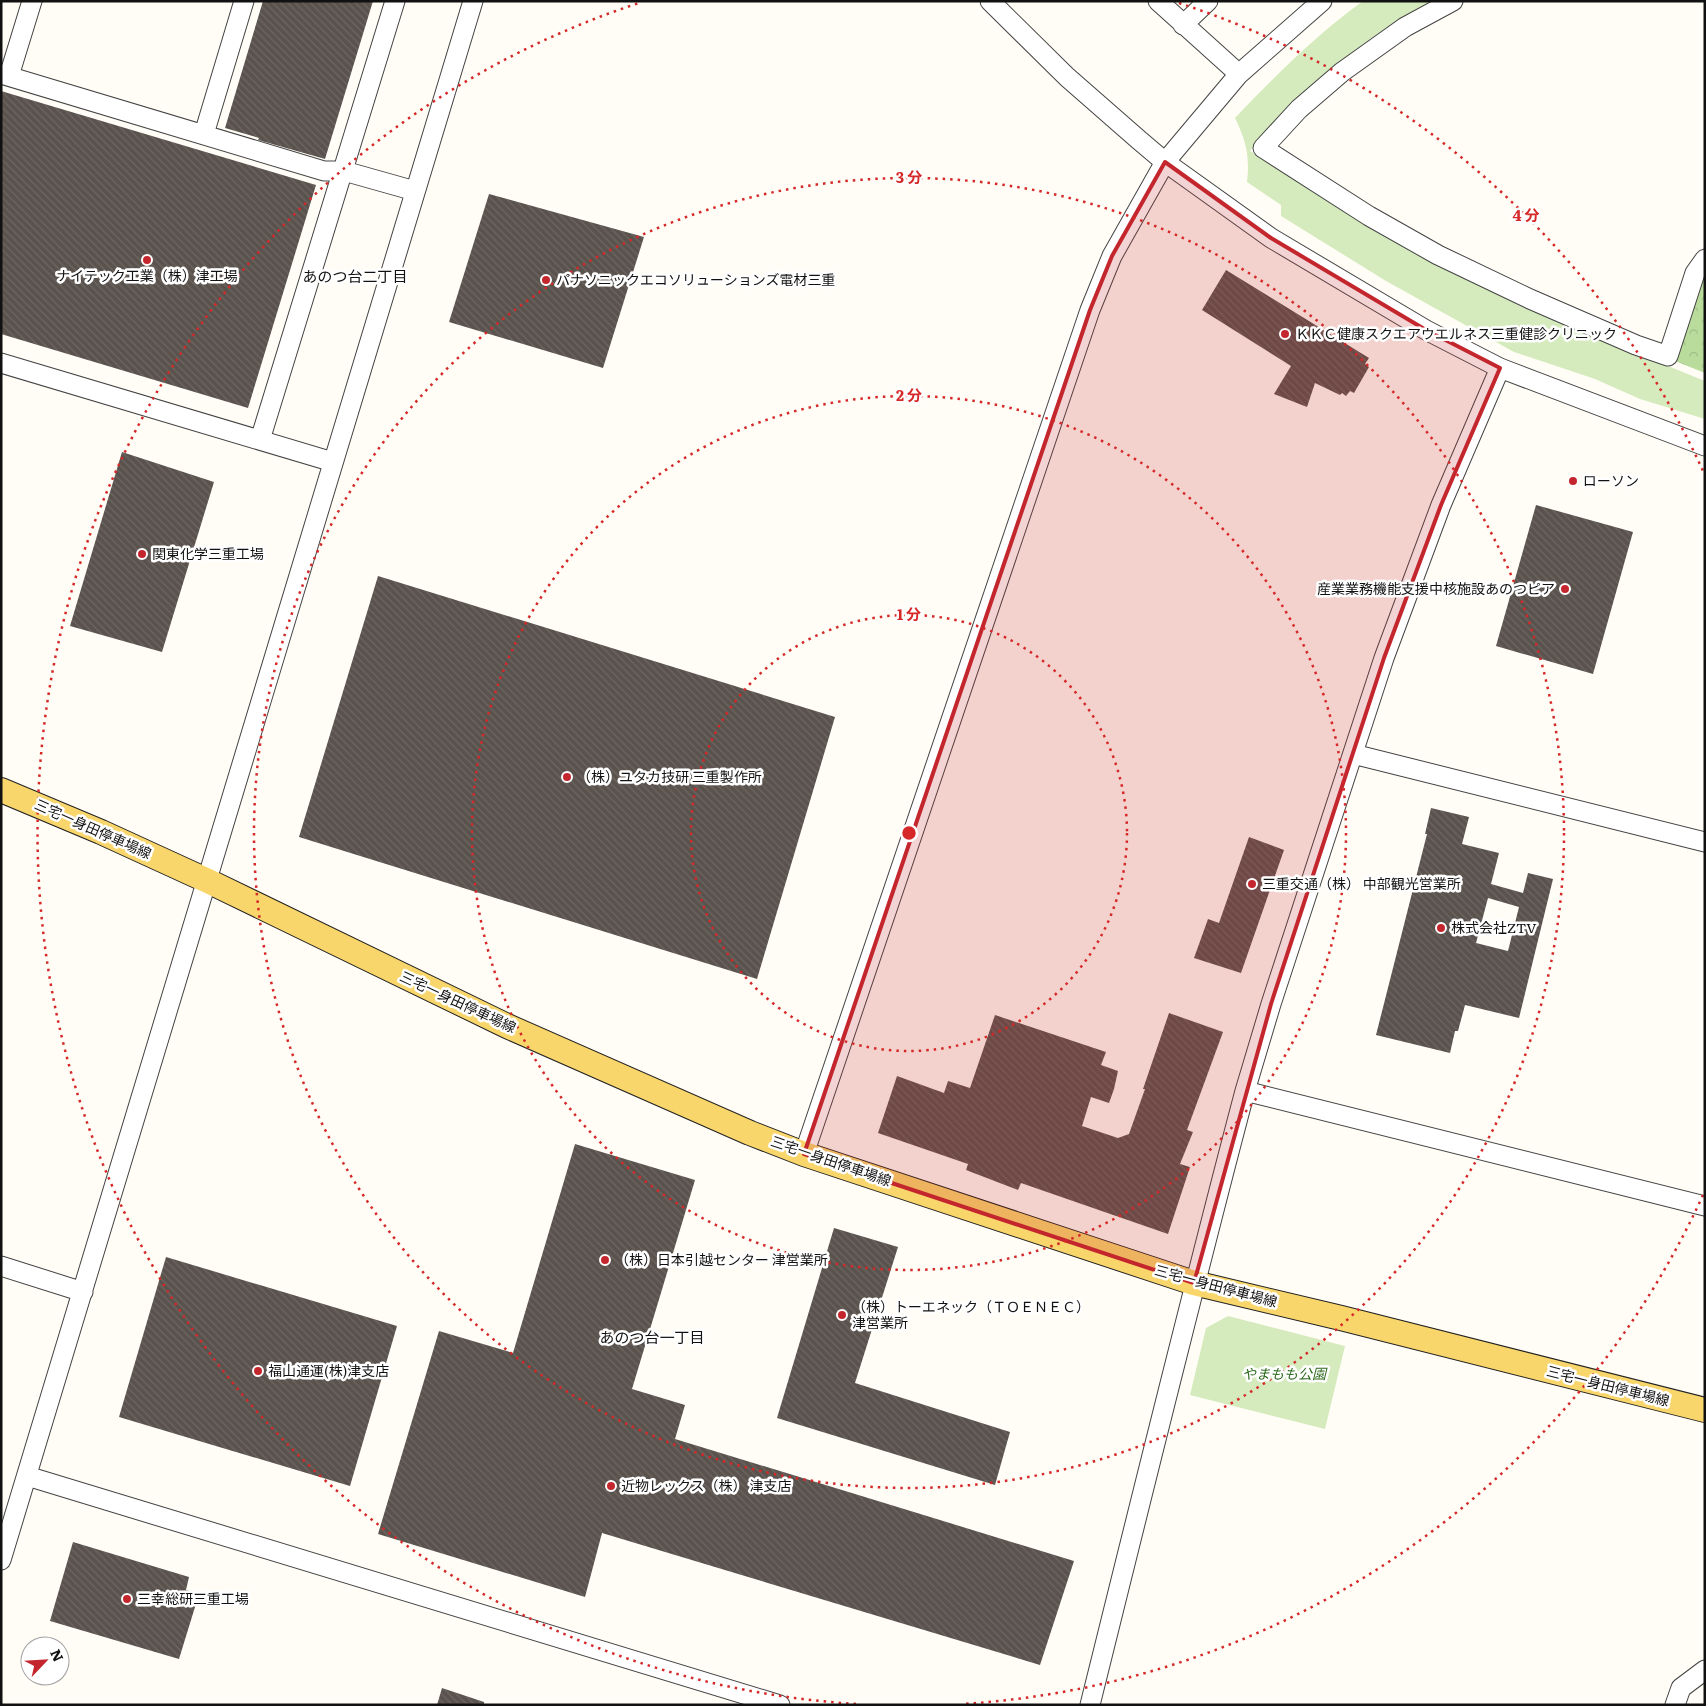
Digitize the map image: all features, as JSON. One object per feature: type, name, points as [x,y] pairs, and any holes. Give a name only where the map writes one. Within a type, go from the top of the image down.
[{"type":"main road","name":"三宅一身田停車場線","points":[[1,790],[208,881],[507,1026],[804,1154],[1194,1283],[1705,1410]]},
{"type":"street","points":[[32,1],[5,75],[324,171],[344,171],[415,191]]},
{"type":"street","points":[[204,134],[244,1]]},
{"type":"street","points":[[260,440],[395,1]]},
{"type":"street","points":[[1,1560],[473,1]]},
{"type":"street","points":[[990,1],[1067,77],[1165,162],[1271,238],[1426,330],[1500,368],[1705,446]]},
{"type":"street","points":[[1158,1],[1239,74]]},
{"type":"street","points":[[1183,25],[1208,1]]},
{"type":"street","points":[[804,1154],[1090,310],[1112,256],[1165,162],[1239,74],[1322,1]]},
{"type":"street","points":[[1453,1],[1405,27],[1342,72],[1299,109],[1263,148],[1369,216],[1438,255],[1530,299],[1636,345],[1668,356],[1695,272],[1705,259]]},
{"type":"street","points":[[1,363],[333,462]]},
{"type":"street","points":[[1090,1705],[1194,1283],[1245,1090],[1270,1004],[1384,658],[1441,505],[1500,368]]},
{"type":"street","points":[[1353,754],[1705,842]]},
{"type":"street","points":[[1245,1090],[1705,1206]]},
{"type":"street","points":[[1,1266],[83,1292]]},
{"type":"street","points":[[27,1476],[780,1705]]},
{"type":"street","points":[[1675,1705],[1681,1688],[1705,1670]]},
{"type":"highlighted area","points":[[1165,162],[1271,238],[1426,330],[1500,368],[1441,505],[1384,658],[1271,1004],[1194,1283],[804,1154],[1090,310],[1112,256]]},
{"type":"green space","points":[[1363,1],[1432,1],[1391,24],[1331,69],[1280,117],[1250,151],[1520,306],[1705,381],[1705,419],[1640,399],[1595,379],[1514,352],[1386,281],[1281,216],[1281,205],[1247,182],[1248,164],[1246,149],[1235,118],[1296,56]]},
{"type":"green space","points":[[1705,272],[1705,373],[1675,361]]},
{"type":"green space","name":"やまもも公園","points":[[1228,1316],[1345,1346],[1325,1429],[1190,1395],[1206,1328]]},
{"type":"building","points":[[263,1],[373,1],[325,159],[258,140],[259,138],[225,128]]},
{"type":"building","name":"ナイテック工業（株）津工場","points":[[1,91],[316,185],[248,408],[1,334]]},
{"type":"building","name":"パナソニックエコソリューションズ電材三重","points":[[489,194],[644,237],[603,368],[449,322]]},
{"type":"building","name":"ＫＫＣ健康スクエアウエルネス三重健診クリニック","points":[[1226,270],[1369,358],[1365,364],[1369,367],[1354,393],[1350,391],[1346,396],[1342,393],[1340,395],[1315,383],[1307,407],[1274,394],[1291,366],[1202,310]]},
{"type":"building","name":"関東化学三重工場","points":[[122,452],[214,482],[162,652],[70,626]]},
{"type":"building","name":"産業業務機能支援中核施設あのつピア","points":[[1536,505],[1633,532],[1593,674],[1496,646]]},
{"type":"building","name":"（株）ユタカ技研 三重製作所","points":[[378,576],[835,717],[757,979],[299,837]]},
{"type":"building","name":"株式会社ZTV","points":[[1431,808],[1469,817],[1462,844],[1499,853],[1491,884],[1523,893],[1528,873],[1553,879],[1519,1018],[1465,1005],[1458,1031],[1455,1031],[1450,1053],[1376,1035],[1427,834],[1425,834]],"holes":[[[1488,898],[1519,907],[1508,951],[1476,943]]]},
{"type":"building","name":"三重交通（株） 中部観光営業所","points":[[1249,837],[1284,850],[1241,973],[1194,958],[1208,919],[1219,923]]},
{"type":"building","points":[[1169,1013],[1223,1032],[1187,1130],[1193,1132],[1180,1164],[1190,1167],[1168,1234],[1021,1183],[1018,1190],[966,1170],[968,1164],[878,1133],[897,1076],[944,1093],[948,1081],[970,1088],[995,1015],[1106,1052],[1101,1065],[1118,1071],[1114,1089],[1109,1103],[1091,1097],[1082,1126],[1118,1138],[1129,1134]]},
{"type":"building","name":"近物レックス（株） 津支店","points":[[575,1144],[695,1180],[632,1389],[685,1405],[675,1439],[1074,1561],[1040,1665],[602,1533],[585,1597],[378,1534],[439,1331],[513,1353]]},
{"type":"building","name":"（株）トーエネック（ＴＯＥＮＥＣ） 津営業所","points":[[834,1228],[898,1247],[855,1383],[1010,1432],[995,1485],[777,1418]]},
{"type":"building","name":"福山通運(株)津支店","points":[[166,1257],[397,1326],[350,1486],[119,1417]]},
{"type":"building","name":"三幸総研三重工場","points":[[73,1542],[189,1577],[186,1590],[199,1594],[179,1659],[50,1621]]},
{"type":"building","points":[[442,1688],[484,1702],[484,1705],[437,1705]]},
{"type":"place","name":"ナイテック工業（株）津工場","points":[[147,260]]},
{"type":"place","name":"パナソニックエコソリューションズ電材三重","points":[[546,280]]},
{"type":"place","name":"ＫＫＣ健康スクエアウエルネス三重健診クリニック","points":[[1285,334]]},
{"type":"place","name":"ローソン","points":[[1573,481]]},
{"type":"place","name":"関東化学三重工場","points":[[142,554]]},
{"type":"place","name":"産業業務機能支援中核施設あのつピア","points":[[1565,589]]},
{"type":"place","name":"（株）ユタカ技研 三重製作所","points":[[567,777]]},
{"type":"place","name":"三重交通（株） 中部観光営業所","points":[[1252,884]]},
{"type":"place","name":"株式会社ZTV","points":[[1441,928]]},
{"type":"place","name":"（株）日本引越センター 津営業所","points":[[605,1260]]},
{"type":"place","name":"（株）トーエネック（ＴＯＥＮＥＣ） 津営業所","points":[[842,1315]]},
{"type":"place","name":"福山通運(株)津支店","points":[[258,1371]]},
{"type":"place","name":"近物レックス（株） 津支店","points":[[611,1486]]},
{"type":"place","name":"三幸総研三重工場","points":[[127,1599]]},
{"type":"district","name":"あのつ台二丁目","points":[[355,277]]},
{"type":"district","name":"あのつ台一丁目","points":[[652,1338]]}]
